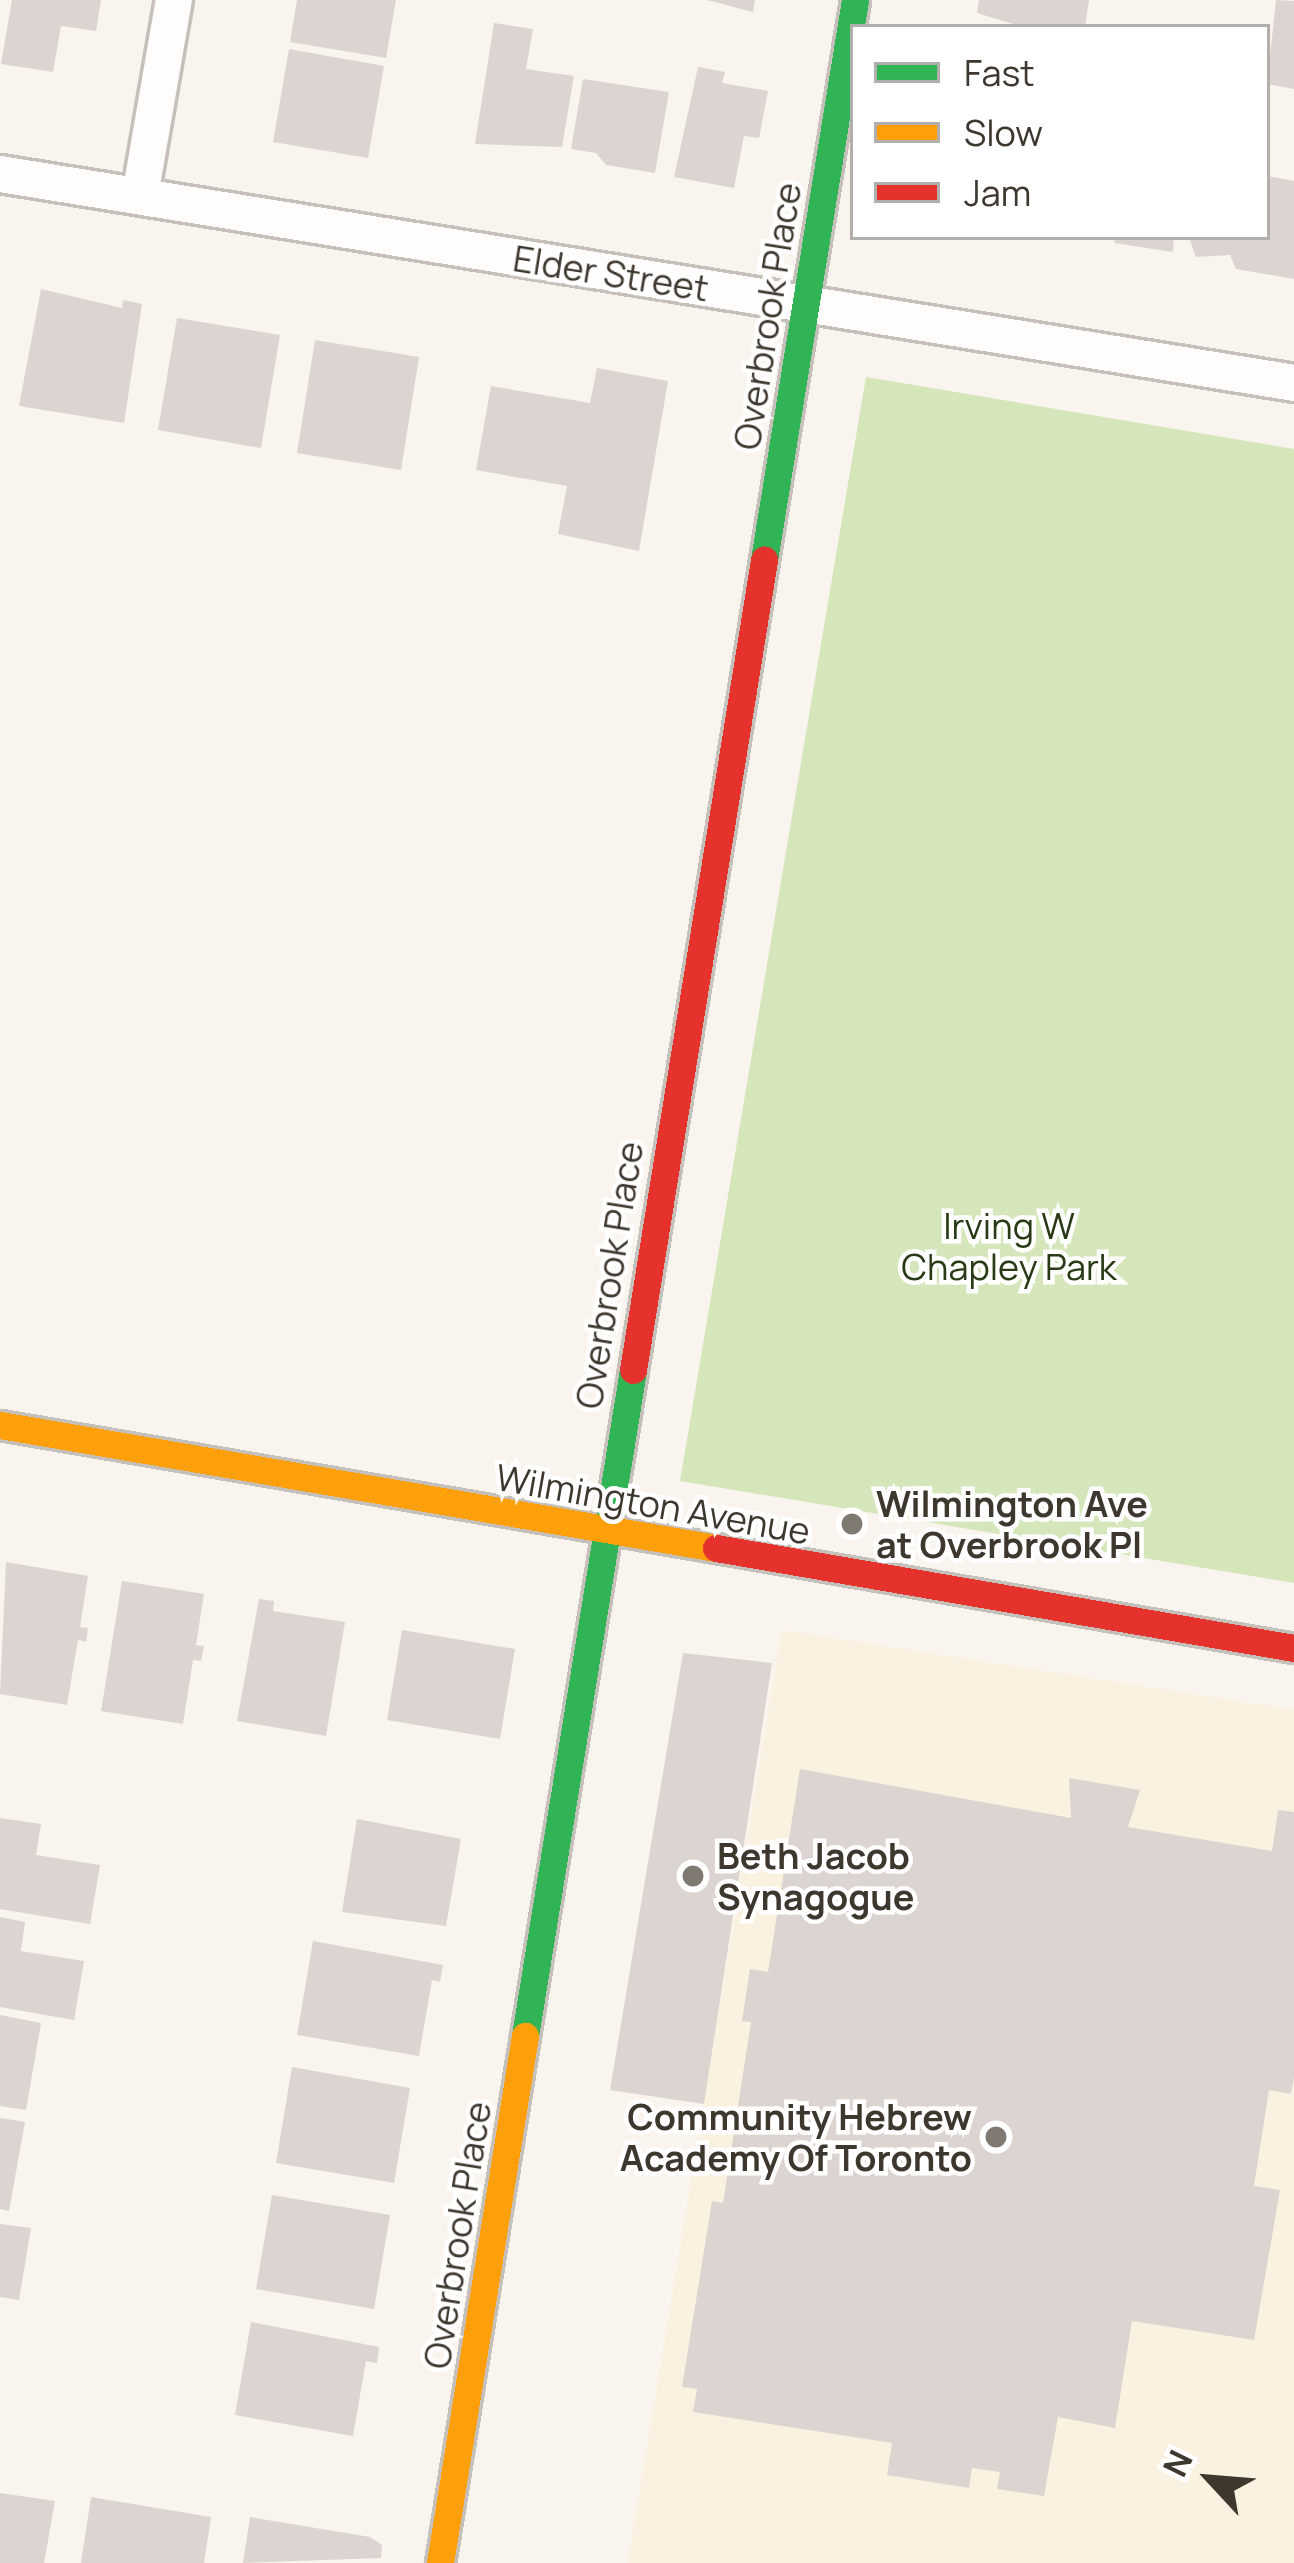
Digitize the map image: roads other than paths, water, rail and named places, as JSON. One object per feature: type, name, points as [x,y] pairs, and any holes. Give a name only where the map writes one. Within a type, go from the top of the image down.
[{"type":"street","points":[[140,196],[174,0]]},
{"type":"street","name":"Overbrook Place","points":[[440,2563],[603,1533],[850,36]]},
{"type":"street","name":"Elder Street","points":[[0,174],[1294,383]]},
{"type":"street","name":"Wilmington Avenue","points":[[0,1425],[603,1533],[1294,1648]]},
{"type":"place","name":"Wilmington Ave at Overbrook Pl","points":[[852,1524]]},
{"type":"place","name":"Beth Jacob Synagogue","points":[[693,1876]]},
{"type":"place","name":"Community Hebrew Academy Of Toronto","points":[[996,2137]]},
{"type":"park label","name":"Irving W Chapley Park","points":[[1009,1246]]}]
